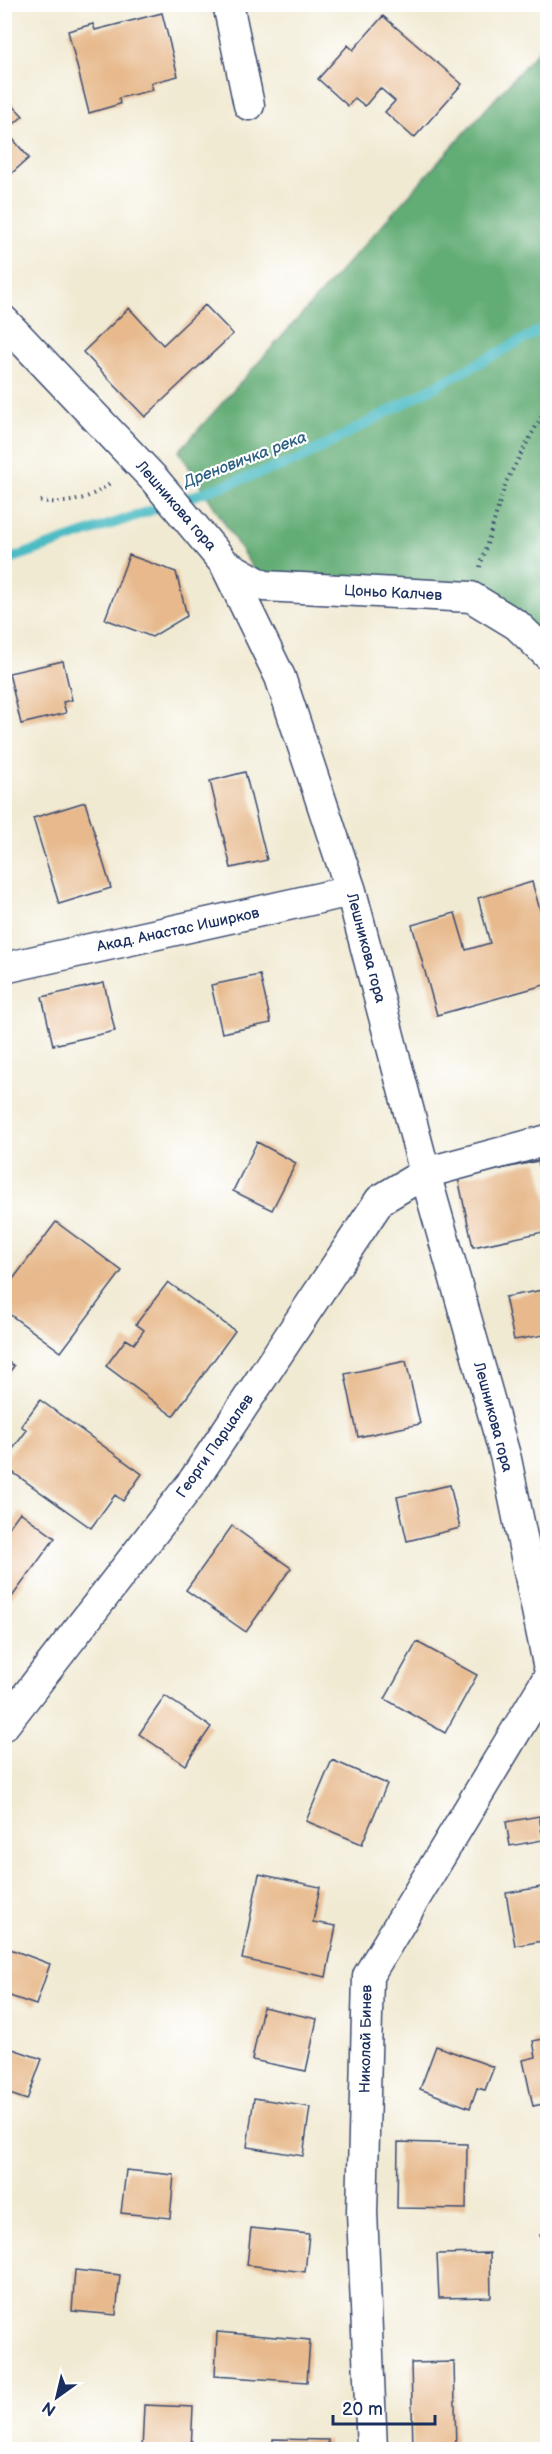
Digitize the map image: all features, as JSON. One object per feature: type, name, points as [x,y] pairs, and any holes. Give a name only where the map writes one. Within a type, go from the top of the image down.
[{"type":"street","points":[[228,4],[249,105]]},
{"type":"street","name":"Лешникова гора","points":[[4,321],[146,469],[225,564],[280,677],[351,891],[425,1173],[506,1459],[548,1664]]},
{"type":"street","name":"Цоньо Калчев","points":[[225,564],[264,586],[471,597],[517,625],[548,655]]},
{"type":"street","name":"Акад. Анастас Иширков","points":[[4,968],[351,891]]},
{"type":"street","points":[[425,1173],[548,1140]]},
{"type":"street","name":"Георги Парцалев","points":[[4,1725],[194,1480],[380,1200],[425,1173]]},
{"type":"street","name":"Николай Бинев","points":[[372,2450],[362,2212],[368,1976],[548,1678]]},
{"type":"path","points":[[471,597],[506,482],[548,404]]},
{"type":"path","points":[[40,501],[57,503],[80,501],[106,486],[146,469]]},
{"type":"green space","points":[[547,41],[547,655],[471,597],[264,586],[179,451]]},
{"type":"building","points":[[162,13],[178,76],[151,83],[153,90],[119,98],[120,104],[89,113],[68,31],[93,24],[95,30]]},
{"type":"building","points":[[383,16],[462,84],[414,138],[385,112],[395,101],[380,88],[365,106],[355,98],[348,106],[318,79],[348,45],[353,50]]},
{"type":"building","points":[[4,96],[23,116],[6,131],[29,158],[4,180]]},
{"type":"building","points":[[205,305],[233,334],[145,417],[83,352],[129,308],[163,345]]},
{"type":"building","points":[[129,555],[176,572],[187,616],[152,637],[105,619]]},
{"type":"building","points":[[63,661],[72,700],[63,702],[66,713],[21,724],[9,673]]},
{"type":"building","points":[[245,772],[267,860],[231,868],[210,781]]},
{"type":"building","points":[[85,802],[111,888],[59,904],[33,818]]},
{"type":"building","points":[[532,882],[548,938],[548,984],[437,1015],[412,925],[455,913],[466,950],[490,943],[478,898]]},
{"type":"building","points":[[260,975],[271,1023],[222,1033],[211,985]]},
{"type":"building","points":[[104,983],[115,1031],[53,1045],[42,997]]},
{"type":"building","points":[[257,1142],[296,1163],[272,1210],[233,1191]]},
{"type":"building","points":[[538,1161],[548,1205],[548,1231],[473,1247],[458,1178]]},
{"type":"building","points":[[56,1222],[122,1271],[61,1352],[4,1310],[4,1291]]},
{"type":"building","points":[[168,1282],[235,1331],[173,1416],[106,1366],[126,1339],[134,1344],[144,1330],[136,1324]]},
{"type":"building","points":[[548,1289],[548,1345],[544,1335],[514,1340],[505,1297]]},
{"type":"building","points":[[4,1359],[14,1366],[4,1380]]},
{"type":"building","points":[[406,1361],[420,1424],[358,1437],[345,1374]]},
{"type":"building","points":[[40,1400],[142,1474],[123,1501],[115,1495],[91,1528],[4,1466],[4,1461],[27,1430],[21,1426]]},
{"type":"building","points":[[450,1485],[460,1528],[407,1541],[397,1497]]},
{"type":"building","points":[[20,1512],[55,1538],[9,1601],[4,1598],[4,1534]]},
{"type":"building","points":[[232,1526],[291,1568],[246,1632],[186,1590]]},
{"type":"building","points":[[417,1642],[477,1675],[445,1733],[385,1699]]},
{"type":"building","points":[[165,1696],[211,1727],[185,1765],[139,1734]]},
{"type":"building","points":[[332,1760],[387,1784],[362,1844],[306,1821]]},
{"type":"building","points":[[539,1816],[543,1840],[510,1846],[506,1822]]},
{"type":"building","points":[[259,1874],[320,1887],[313,1922],[336,1926],[326,1977],[242,1959]]},
{"type":"building","points":[[548,1886],[548,1940],[515,1946],[506,1893]]},
{"type":"building","points":[[10,1949],[50,1964],[36,2005],[4,1994],[4,1964]]},
{"type":"building","points":[[263,2007],[317,2019],[306,2071],[252,2060]]},
{"type":"building","points":[[548,2038],[548,2103],[533,2106],[523,2060],[536,2057],[533,2041]]},
{"type":"building","points":[[4,2046],[42,2059],[27,2100],[4,2092]]},
{"type":"building","points":[[436,2046],[494,2067],[485,2090],[477,2088],[470,2108],[420,2089]]},
{"type":"building","points":[[254,2098],[310,2107],[303,2156],[247,2147]]},
{"type":"building","points":[[398,2142],[467,2144],[466,2209],[397,2208]]},
{"type":"building","points":[[126,2170],[174,2175],[170,2218],[121,2213]]},
{"type":"building","points":[[251,2228],[309,2234],[305,2272],[247,2265]]},
{"type":"building","points":[[548,2234],[548,2267],[546,2267],[540,2235]]},
{"type":"building","points":[[490,2253],[491,2297],[439,2298],[437,2254]]},
{"type":"building","points":[[75,2270],[120,2275],[116,2315],[72,2311]]},
{"type":"building","points":[[217,2332],[310,2340],[307,2382],[215,2376]]},
{"type":"building","points":[[454,2362],[456,2450],[413,2450],[411,2363]]},
{"type":"building","points":[[144,2405],[193,2407],[191,2450],[142,2450]]},
{"type":"building","points":[[273,2439],[328,2440],[328,2450],[273,2450]]},
{"type":"waterway","name":"Дреновичка река","points":[[4,561],[298,460],[548,326]]}]
